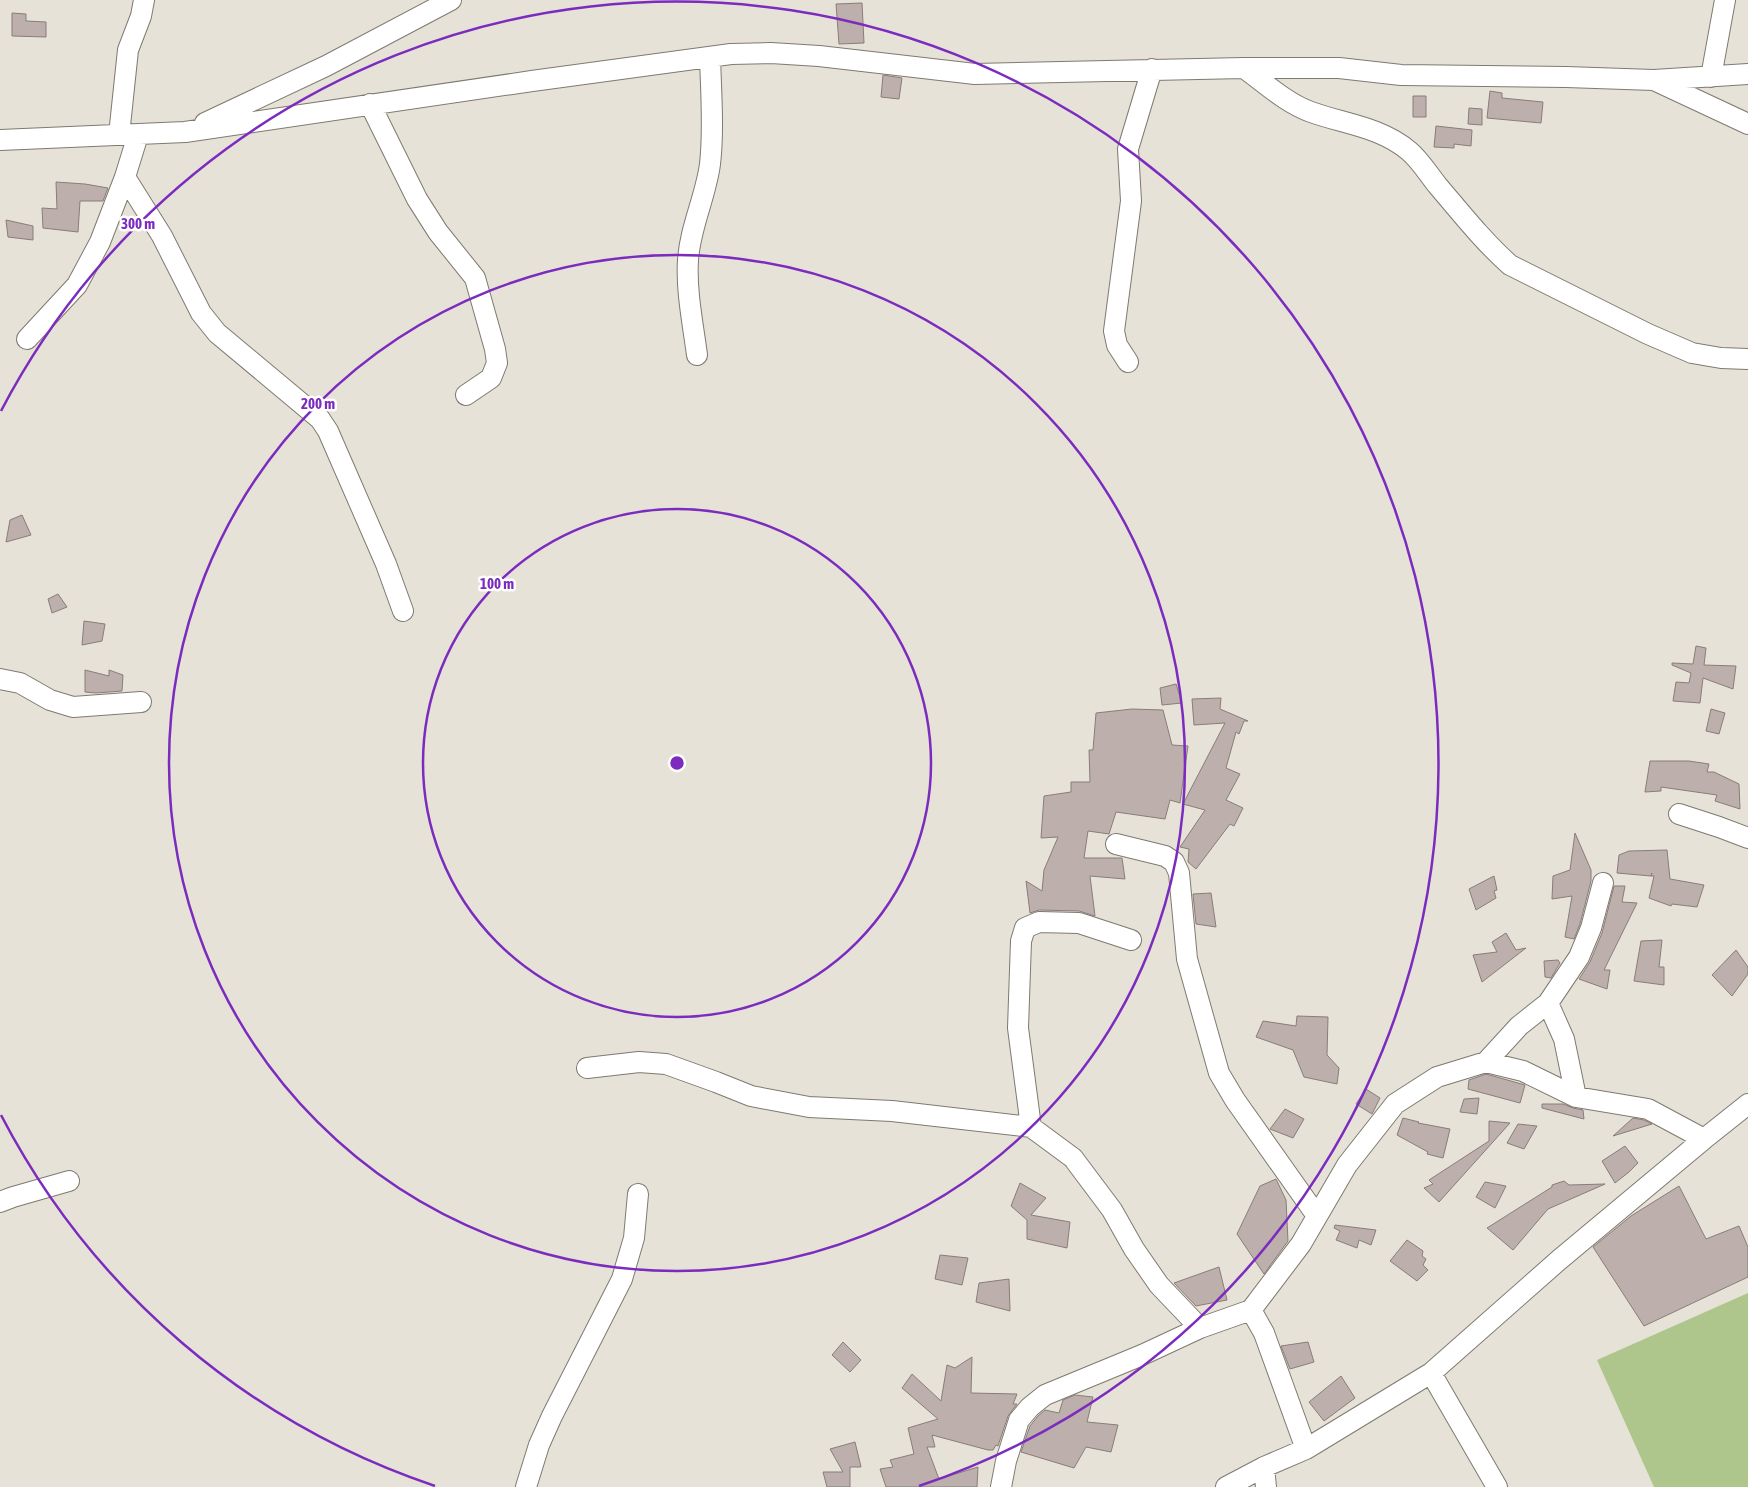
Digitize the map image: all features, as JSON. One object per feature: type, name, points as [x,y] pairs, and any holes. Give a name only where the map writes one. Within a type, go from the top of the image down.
[{"type":"street","points":[[27,339],[77,285],[100,242],[124,177],[128,135],[128,50],[141,16],[144,0]]},
{"type":"street","points":[[186,132],[326,66],[452,0]]},
{"type":"street","points":[[1711,76],[1725,0]]},
{"type":"street","points":[[0,140],[186,132],[370,104],[731,54],[771,53],[819,56],[975,74],[1244,68],[1339,68],[1401,75],[1654,80],[1748,74]]},
{"type":"street","points":[[696,355],[688,280],[688,258],[697,212],[705,189],[710,164],[712,112],[710,57]]},
{"type":"street","points":[[1244,68],[1277,93],[1309,112],[1370,129],[1392,139],[1410,151],[1456,208],[1510,265],[1648,334],[1692,353],[1721,358],[1748,359]]},
{"type":"street","points":[[1128,362],[1117,345],[1114,331],[1131,201],[1128,149],[1152,69]]},
{"type":"street","points":[[1654,80],[1748,124]]},
{"type":"street","points":[[370,104],[417,198],[438,232],[475,278],[495,349],[497,363],[491,378],[466,395]]},
{"type":"street","points":[[124,177],[162,236],[202,313],[218,334],[320,419],[328,431],[386,564],[403,611]]},
{"type":"street","points":[[0,680],[20,683],[50,700],[74,707],[141,702]]},
{"type":"street","points":[[1680,814],[1748,838]]},
{"type":"street","points":[[1116,844],[1165,856],[1174,862],[1179,873],[1187,959],[1220,1073],[1235,1100],[1317,1216]]},
{"type":"street","points":[[1001,1487],[1006,1461],[1019,1420],[1030,1407],[1045,1395],[1142,1355],[1200,1328],[1252,1310],[1302,1244],[1347,1165],[1395,1104],[1437,1077],[1486,1062],[1519,1026],[1548,1003],[1579,957],[1591,928],[1603,883]]},
{"type":"street","points":[[1031,1127],[1018,1028],[1020,941],[1025,928],[1039,922],[1079,923],[1131,940]]},
{"type":"street","points":[[1548,1003],[1564,1039],[1576,1097]]},
{"type":"street","points":[[587,1068],[639,1062],[666,1064],[751,1096],[809,1108],[892,1111],[1031,1127],[1073,1158],[1112,1210],[1134,1249],[1159,1285],[1200,1328]]},
{"type":"street","points":[[1486,1062],[1523,1071],[1576,1097],[1648,1109],[1704,1139]]},
{"type":"street","points":[[1226,1487],[1264,1467],[1306,1449],[1431,1373],[1560,1260],[1748,1104]]},
{"type":"street","points":[[0,1202],[69,1181]]},
{"type":"street","points":[[526,1487],[539,1445],[552,1416],[622,1279],[634,1238],[638,1194]]},
{"type":"street","points":[[1252,1310],[1264,1333],[1306,1449]]},
{"type":"street","points":[[1431,1373],[1497,1487]]},
{"type":"street","points":[[1264,1467],[1266,1487]]},
{"type":"green space","points":[[1748,1293],[1748,1487],[1654,1487],[1597,1360]]},
{"type":"building","points":[[862,3],[864,43],[839,44],[836,4]]},
{"type":"building","points":[[12,13],[26,14],[26,21],[46,22],[46,37],[12,36]]},
{"type":"building","points":[[883,75],[902,78],[899,99],[881,97]]},
{"type":"building","points":[[1490,91],[1502,93],[1502,98],[1543,102],[1541,123],[1487,118]]},
{"type":"building","points":[[1413,96],[1426,96],[1426,117],[1413,117]]},
{"type":"building","points":[[1469,108],[1482,109],[1482,125],[1468,124]]},
{"type":"building","points":[[1436,126],[1472,130],[1471,146],[1454,144],[1454,148],[1434,147]]},
{"type":"building","points":[[56,182],[108,188],[103,201],[80,201],[78,232],[43,228],[42,208],[57,209]]},
{"type":"building","points":[[6,220],[33,226],[33,240],[8,237]]},
{"type":"building","points":[[22,515],[31,535],[6,542],[10,520]]},
{"type":"building","points":[[58,594],[67,607],[52,613],[48,599]]},
{"type":"building","points":[[84,621],[105,624],[102,641],[82,645]]},
{"type":"building","points":[[1696,646],[1706,648],[1704,665],[1736,666],[1733,689],[1703,678],[1700,703],[1673,701],[1676,682],[1689,683],[1691,673],[1672,665],[1672,663],[1693,664]]},
{"type":"building","points":[[85,670],[109,676],[109,670],[123,675],[122,691],[85,692]]},
{"type":"building","points":[[1176,684],[1182,703],[1162,705],[1160,688]]},
{"type":"building","points":[[1221,698],[1220,709],[1248,721],[1244,721],[1239,734],[1236,732],[1226,768],[1240,774],[1226,800],[1243,808],[1234,826],[1230,824],[1196,869],[1188,862],[1189,849],[1180,847],[1205,810],[1183,804],[1225,723],[1194,725],[1192,699]]},
{"type":"building","points":[[1132,709],[1163,710],[1172,745],[1188,746],[1180,803],[1170,800],[1165,819],[1116,812],[1109,834],[1088,831],[1084,858],[1122,858],[1125,879],[1090,876],[1095,916],[1079,911],[1039,910],[1030,913],[1026,881],[1042,891],[1044,870],[1058,837],[1041,838],[1044,796],[1071,792],[1071,782],[1090,782],[1089,750],[1093,750],[1096,713]]},
{"type":"building","points":[[1711,709],[1725,713],[1719,734],[1706,731]]},
{"type":"building","points":[[1650,761],[1689,761],[1709,764],[1707,772],[1714,772],[1739,784],[1740,809],[1715,801],[1717,795],[1661,787],[1661,791],[1645,792]]},
{"type":"building","points":[[1575,833],[1591,870],[1591,881],[1580,924],[1574,939],[1565,937],[1572,896],[1552,899],[1553,876],[1570,870]]},
{"type":"building","points":[[1667,850],[1670,879],[1704,885],[1697,907],[1672,904],[1671,906],[1649,898],[1654,876],[1617,873],[1619,855],[1629,851]]},
{"type":"building","points":[[1494,876],[1497,890],[1494,891],[1496,898],[1476,910],[1469,889]]},
{"type":"building","points":[[1614,886],[1625,886],[1622,902],[1637,903],[1604,970],[1610,970],[1607,989],[1579,979],[1590,962],[1602,933]]},
{"type":"building","points":[[1211,893],[1216,927],[1196,924],[1193,894]]},
{"type":"building","points":[[1506,933],[1516,950],[1526,948],[1482,982],[1473,955],[1497,952],[1492,942]]},
{"type":"building","points":[[1662,940],[1659,967],[1664,967],[1664,985],[1634,981],[1641,941]]},
{"type":"building","points":[[1736,950],[1748,967],[1748,974],[1732,996],[1712,975]]},
{"type":"building","points":[[1558,960],[1560,963],[1551,978],[1545,977],[1544,961]]},
{"type":"building","points":[[1297,1016],[1328,1017],[1327,1055],[1339,1068],[1337,1084],[1304,1077],[1293,1050],[1256,1037],[1263,1021],[1296,1026]]},
{"type":"building","points":[[1486,1074],[1525,1085],[1520,1103],[1468,1089],[1469,1080]]},
{"type":"building","points":[[1366,1089],[1380,1098],[1372,1114],[1356,1104]]},
{"type":"building","points":[[1479,1098],[1477,1114],[1460,1112],[1464,1099]]},
{"type":"building","points":[[1542,1104],[1563,1104],[1583,1110],[1584,1119],[1542,1108]]},
{"type":"building","points":[[1285,1109],[1304,1119],[1293,1138],[1270,1129]]},
{"type":"building","points":[[1403,1118],[1450,1129],[1443,1158],[1427,1154],[1428,1152],[1397,1135]]},
{"type":"building","points":[[1633,1118],[1652,1124],[1613,1136]]},
{"type":"building","points":[[1489,1121],[1510,1123],[1439,1202],[1424,1188],[1433,1184],[1429,1180],[1489,1141]]},
{"type":"building","points":[[1518,1124],[1537,1126],[1524,1149],[1507,1143]]},
{"type":"building","points":[[1625,1146],[1638,1163],[1615,1183],[1602,1161]]},
{"type":"building","points":[[1276,1179],[1286,1200],[1288,1241],[1264,1274],[1237,1234],[1260,1186]]},
{"type":"building","points":[[1564,1181],[1569,1185],[1605,1184],[1548,1209],[1513,1250],[1487,1228],[1552,1187],[1552,1185]]},
{"type":"building","points":[[1485,1182],[1506,1186],[1495,1208],[1476,1197]]},
{"type":"building","points":[[1020,1183],[1046,1198],[1031,1215],[1070,1222],[1067,1248],[1027,1239],[1027,1220],[1011,1206]]},
{"type":"building","points":[[1679,1186],[1706,1239],[1739,1226],[1748,1247],[1748,1277],[1644,1326],[1593,1247],[1631,1216]]},
{"type":"building","points":[[1335,1225],[1376,1230],[1371,1245],[1359,1240],[1357,1248],[1336,1240],[1340,1231],[1334,1228]]},
{"type":"building","points":[[1407,1240],[1423,1251],[1422,1256],[1426,1259],[1423,1265],[1428,1270],[1417,1281],[1390,1261]]},
{"type":"building","points":[[940,1255],[968,1258],[962,1285],[935,1279]]},
{"type":"building","points":[[1219,1267],[1227,1300],[1196,1306],[1174,1283]]},
{"type":"building","points":[[1009,1279],[1010,1311],[976,1302],[979,1283]]},
{"type":"building","points":[[843,1342],[861,1360],[850,1372],[832,1355]]},
{"type":"building","points":[[1308,1342],[1314,1362],[1290,1369],[1281,1346]]},
{"type":"building","points":[[972,1357],[971,1393],[1017,1394],[1013,1404],[1017,1404],[1008,1416],[998,1446],[996,1445],[993,1450],[988,1450],[932,1435],[935,1447],[927,1447],[939,1479],[978,1467],[977,1487],[886,1487],[880,1469],[893,1467],[890,1460],[914,1454],[908,1428],[938,1419],[902,1388],[912,1374],[941,1401],[947,1365],[955,1368]]},
{"type":"building","points":[[1341,1376],[1355,1398],[1324,1421],[1309,1402]]},
{"type":"building","points":[[1075,1395],[1093,1397],[1087,1422],[1118,1425],[1111,1452],[1086,1447],[1074,1468],[1021,1452],[1030,1426],[1038,1416],[1045,1410],[1059,1413],[1063,1400]]},
{"type":"building","points":[[855,1442],[861,1467],[850,1467],[850,1487],[827,1487],[823,1472],[843,1472],[830,1449]]}]
